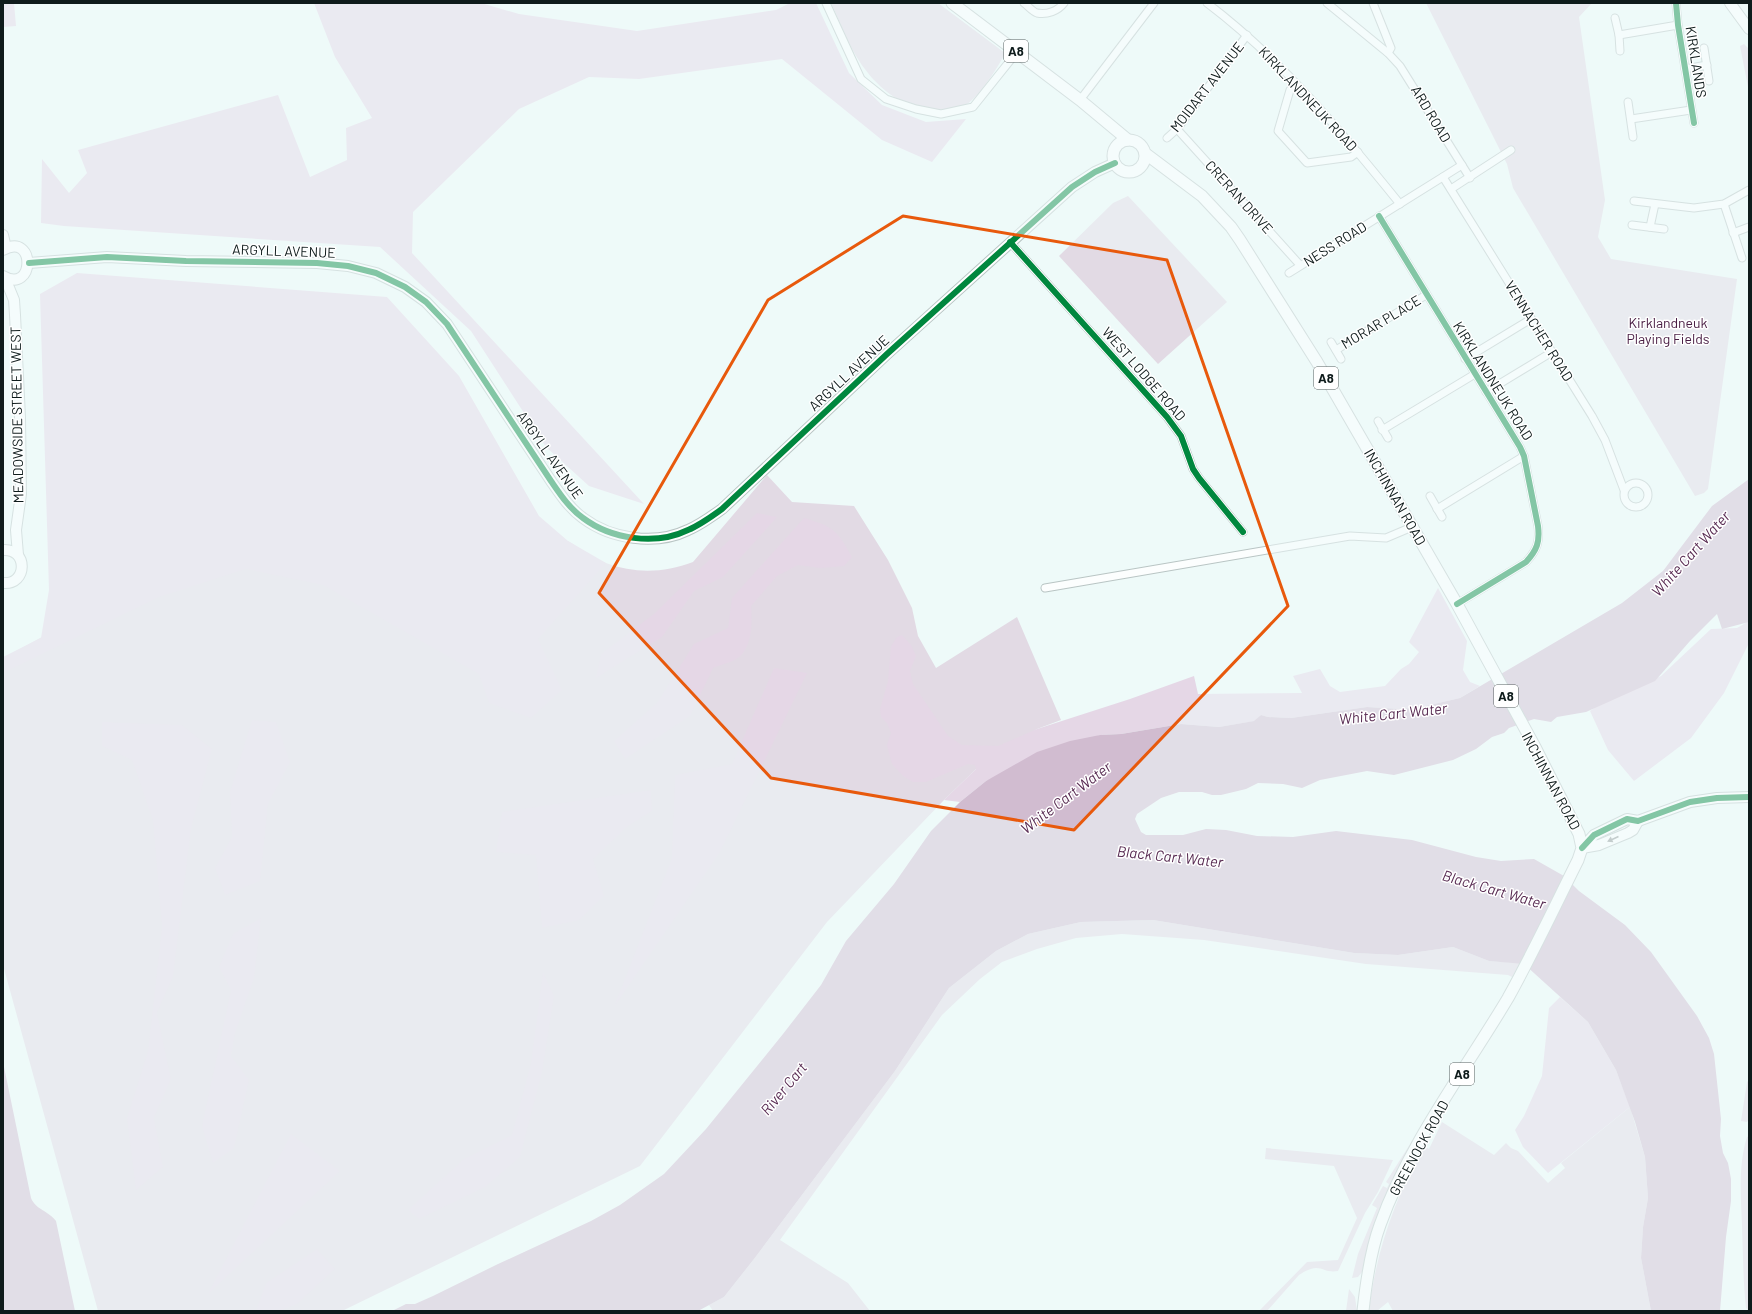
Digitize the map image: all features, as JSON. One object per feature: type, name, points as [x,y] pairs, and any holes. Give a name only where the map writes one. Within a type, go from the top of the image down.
[{"type":"main road","name":"A8","points":[[952,3],[1080,100],[1128,140]]},
{"type":"main road","points":[[1113,129],[1118,145]]},
{"type":"main road","points":[[1128,140],[1133,140],[1142,145],[1146,154],[1146,159],[1141,167],[1132,172],[1127,172],[1118,167],[1115,163],[1114,152],[1118,145],[1128,140]]},
{"type":"main road","name":"INCHINNAN ROAD","points":[[1146,154],[1191,186],[1211,205],[1240,240],[1317,362],[1457,604],[1524,730],[1535,747],[1577,828],[1582,848]]},
{"type":"main road","name":"INCHINNAN ROAD","points":[[1141,167],[1170,172]]},
{"type":"main road","name":"GREENOCK ROAD","points":[[1363,1311],[1365,1288],[1379,1226],[1396,1184],[1423,1136],[1517,980],[1576,865],[1582,848]]},
{"type":"street","points":[[826,3],[861,79],[886,98],[916,109],[941,114],[973,106],[1017,52]]},
{"type":"street","points":[[1024,3],[1036,13],[1048,13],[1057,10],[1064,3]]},
{"type":"street","points":[[1080,100],[1154,3]]},
{"type":"street","points":[[1373,3],[1391,48],[1388,53]]},
{"type":"street","name":"KIRKLANDS","points":[[1676,3],[1678,25],[1694,124]]},
{"type":"street","points":[[1730,3],[1749,29]]},
{"type":"street","name":"KIRKLANDNEUK ROAD","points":[[1210,4],[1247,36],[1296,84],[1358,152],[1400,204]]},
{"type":"street","name":"ARD ROAD","points":[[1329,4],[1388,53],[1407,74],[1470,178]]},
{"type":"street","points":[[1615,18],[1620,51]]},
{"type":"street","name":"KIRKLANDS","points":[[1618,35],[1678,25]]},
{"type":"street","name":"MOIDART AVENUE","points":[[1167,138],[1177,128],[1247,36]]},
{"type":"street","name":"KIRKLANDS","points":[[1704,48],[1709,81]]},
{"type":"street","name":"KIRKLANDS","points":[[1685,69],[1706,65]]},
{"type":"street","points":[[1296,84],[1290,90],[1278,131],[1307,163],[1351,157],[1358,152]]},
{"type":"street","points":[[1628,102],[1633,137]]},
{"type":"street","name":"KIRKLANDS","points":[[1631,120],[1691,110]]},
{"type":"street","name":"CRERAN DRIVE","points":[[1177,128],[1300,265]]},
{"type":"street","points":[[1451,189],[1511,150]]},
{"type":"street","name":"ARGYLL AVENUE","points":[[29,263],[107,257],[186,261],[317,263],[348,266],[376,273],[405,287],[426,302],[447,324],[565,501],[583,518],[606,531],[632,538],[669,537],[687,531],[702,523],[722,509],[887,354],[1072,187],[1095,172],[1115,163]]},
{"type":"street","name":"NESS ROAD","points":[[1289,273],[1462,165]]},
{"type":"street","name":"VENNACHER ROAD","points":[[1443,177],[1605,440],[1624,490]]},
{"type":"street","points":[[1634,200],[1694,208],[1724,204],[1749,190]]},
{"type":"street","points":[[1650,227],[1655,204]]},
{"type":"street","points":[[1724,204],[1742,258]]},
{"type":"street","name":"KIRKLANDNEUK ROAD","points":[[1379,216],[1524,456],[1540,537],[1538,546],[1526,562],[1457,604]]},
{"type":"street","points":[[1632,225],[1664,229]]},
{"type":"street","points":[[1733,232],[1749,226]]},
{"type":"street","points":[[3,235],[5,249],[17,247],[22,249],[28,258],[29,263]]},
{"type":"street","name":"WEST LODGE ROAD","points":[[1010,242],[1167,417],[1181,436],[1193,469],[1243,532]]},
{"type":"street","name":"MEADOWSIDE STREET WEST","points":[[3,583],[12,582],[20,575],[22,565],[18,555],[16,530],[21,494],[20,417],[14,300],[21,277],[27,271],[29,263]]},
{"type":"street","points":[[4,277],[15,279],[21,277]]},
{"type":"street","name":"MEADOWSIDE STREET WEST","points":[[4,277],[14,300]]},
{"type":"street","name":"MORAR PLACE","points":[[1336,350],[1426,295]]},
{"type":"street","points":[[1465,359],[1531,319]]},
{"type":"street","name":"MORAR PLACE","points":[[1331,342],[1341,359]]},
{"type":"street","points":[[1486,392],[1552,352]]},
{"type":"street","points":[[1382,430],[1475,374]]},
{"type":"street","points":[[1378,421],[1388,438]]},
{"type":"street","points":[[1438,509],[1524,456]]},
{"type":"street","points":[[1430,496],[1442,517]]},
{"type":"street","points":[[1045,588],[1350,536],[1386,538],[1412,527]]},
{"type":"street","name":"MEADOWSIDE STREET WEST","points":[[3,549],[16,530]]},
{"type":"street","points":[[3,549],[10,550],[18,555]]},
{"type":"street","points":[[1582,848],[1599,845],[1628,833],[1633,830],[1638,821],[1690,802],[1716,798],[1749,797]]},
{"type":"highlighted area","points":[[903,216],[1167,260],[1288,606],[1074,830],[771,778],[599,593],[768,300]]},
{"type":"green space","points":[[831,3],[938,3],[1005,53],[994,73],[983,88],[967,104],[960,107],[941,110],[920,107],[901,101],[891,95],[868,73],[847,39]]},
{"type":"green space","name":"Kirklandneuk Playing Fields","points":[[1426,3],[1592,3],[1579,17],[1605,200],[1598,237],[1611,259],[1737,279],[1708,489],[1704,493],[1695,496],[1513,188],[1507,164]]},
{"type":"green space","points":[[1744,44],[1749,49],[1748,87],[1740,46]]},
{"type":"green space","points":[[1128,196],[1227,302],[1158,364],[1059,256],[1113,203]]},
{"type":"green space","points":[[767,475],[792,502],[854,506],[888,560],[912,608],[918,636],[936,668],[1017,617],[1061,720],[1037,729],[976,769],[944,800],[827,922],[640,1166],[342,1311],[98,1311],[3,965],[3,658],[249,525],[568,541],[606,563],[628,569],[650,571],[682,566],[693,562]]},
{"type":"green space","points":[[1153,920],[1354,953],[1398,955],[1453,947],[1489,961],[1520,963],[1512,977],[1508,975],[1366,964],[1204,940],[1122,934],[1076,938],[1037,949],[1002,962],[980,979],[942,1015],[780,1240],[848,1283],[870,1311],[713,1311],[709,1305],[724,1297],[754,1259],[895,1071],[949,988],[996,951],[1028,934],[1081,922]]},
{"type":"green space","points":[[1749,1080],[1749,1119],[1747,1122],[1741,1121],[1747,1082]]},
{"type":"green space","points":[[1630,1107],[1645,1157],[1648,1198],[1643,1227],[1641,1258],[1651,1311],[1393,1311],[1388,1302],[1377,1311],[1369,1311],[1376,1267],[1396,1205],[1404,1185],[1424,1146],[1429,1149],[1442,1122],[1494,1155],[1506,1143],[1511,1148],[1518,1151],[1548,1183],[1565,1168],[1561,1163]]},
{"type":"green space","points":[[1749,1136],[1749,1311],[1746,1308],[1744,1288],[1741,1170],[1744,1148],[1747,1137]]},
{"type":"green space","points":[[1412,1141],[1413,1142],[1398,1169],[1380,1209],[1362,1272],[1358,1277],[1352,1278],[1358,1254],[1377,1208],[1372,1205],[1383,1186],[1387,1188],[1389,1184],[1386,1182]]},
{"type":"green space","points":[[1266,1148],[1393,1160],[1378,1192],[1365,1213],[1338,1271],[1312,1268],[1306,1271],[1299,1275],[1267,1311],[1259,1311],[1307,1262],[1338,1260],[1357,1218],[1334,1166],[1265,1159]]},
{"type":"green space","points":[[1349,1289],[1355,1297],[1357,1311],[1346,1311]]},
{"type":"shaded area","points":[[3,3],[14,3],[16,26],[3,27]]},
{"type":"shaded area","points":[[314,3],[481,3],[519,14],[637,31],[776,10],[790,3],[816,3],[849,73],[882,105],[926,122],[966,119],[932,162],[882,140],[782,59],[639,79],[589,77],[519,109],[413,212],[412,253],[644,504],[589,486],[546,447],[471,331],[380,247],[64,226],[41,223],[42,159],[69,193],[87,173],[78,150],[278,95],[310,177],[347,160],[346,128],[372,118],[335,57]]},
{"type":"shaded area","points":[[77,273],[387,297],[459,376],[539,516],[568,541],[606,563],[538,639],[562,690],[531,718],[489,703],[479,674],[323,585],[246,569],[159,597],[3,673],[3,657],[41,638],[49,590],[40,294]]},
{"type":"shaded area","points":[[757,513],[777,517],[723,577],[694,591],[662,637],[596,678],[601,654],[654,614]]},
{"type":"shaded area","points":[[804,518],[822,524],[834,531],[852,557],[844,566],[820,568],[798,565],[777,576],[751,606],[751,633],[744,652],[739,657],[713,668],[690,716],[625,759],[614,741],[657,703],[694,644],[728,628],[732,598]]},
{"type":"shaded area","points":[[1438,588],[1467,641],[1463,670],[1470,682],[1480,686],[1460,698],[1421,707],[1400,709],[1367,707],[1291,718],[1268,717],[1261,715],[1255,721],[1219,727],[1181,724],[1121,734],[1100,735],[986,781],[960,802],[944,800],[976,769],[975,765],[968,764],[926,782],[913,782],[903,776],[892,764],[887,745],[891,733],[887,723],[881,717],[880,709],[888,681],[891,646],[897,637],[902,635],[911,645],[916,656],[910,671],[913,684],[948,736],[962,745],[998,746],[1037,729],[1130,699],[1194,676],[1198,694],[1302,693],[1293,676],[1320,669],[1330,686],[1340,692],[1385,686],[1401,669],[1409,664],[1419,652],[1409,642]]},
{"type":"shaded area","points":[[1749,621],[1749,643],[1724,693],[1691,738],[1634,781],[1608,750],[1590,711],[1603,702],[1661,676],[1711,629],[1737,628]]},
{"type":"shaded area","points":[[774,668],[807,673],[720,852],[614,1007],[672,858],[675,775],[732,764]]},
{"type":"shaded area","points":[[252,720],[276,722],[290,762],[268,804],[260,881],[225,895],[215,868],[232,837],[230,792]]},
{"type":"shaded area","points":[[102,722],[182,725],[212,749],[191,829],[173,977],[157,1013],[171,1079],[154,1118],[163,1167],[136,1190],[127,1118],[148,1051],[162,927],[153,821],[132,760],[102,746]]},
{"type":"shaded area","points":[[651,790],[652,811],[628,826],[593,859],[604,896],[579,920],[542,928],[536,855],[496,852],[502,812]]},
{"type":"shaded area","points":[[261,918],[254,978],[235,1033],[231,1056],[249,1080],[234,1148],[213,1163],[202,1126],[231,990],[219,967],[233,934]]},
{"type":"shaded area","points":[[543,972],[554,996],[542,1072],[520,1157],[485,1187],[419,1219],[408,1210],[464,1159],[512,1135],[531,1063]]},
{"type":"shaded area","points":[[1560,997],[1588,1022],[1616,1070],[1630,1107],[1548,1173],[1523,1147],[1515,1130],[1524,1116],[1542,1076],[1549,1008]]},
{"type":"shaded area","points":[[291,1134],[340,1171],[208,1294]]},
{"type":"shaded area","points":[[317,1249],[335,1269],[297,1304],[280,1311],[256,1311],[266,1283]]},
{"type":"water","points":[[1749,479],[1749,622],[1722,629],[1717,614],[1690,641],[1655,681],[1586,712],[1557,717],[1551,722],[1534,719],[1509,728],[1504,733],[1492,737],[1476,749],[1453,760],[1394,775],[1367,771],[1320,780],[1302,788],[1283,784],[1258,783],[1246,789],[1221,795],[1212,795],[1202,792],[1179,792],[1161,798],[1137,814],[1135,819],[1141,832],[1146,835],[1183,835],[1206,829],[1226,830],[1257,836],[1293,837],[1336,831],[1412,840],[1476,857],[1501,861],[1534,859],[1564,876],[1579,891],[1625,925],[1651,952],[1697,1016],[1709,1038],[1714,1054],[1721,1119],[1720,1136],[1723,1153],[1728,1163],[1731,1179],[1731,1201],[1726,1237],[1720,1311],[1651,1311],[1641,1258],[1643,1227],[1648,1198],[1645,1157],[1635,1122],[1616,1070],[1588,1022],[1524,964],[1489,961],[1453,947],[1398,955],[1354,953],[1153,920],[1081,922],[1028,934],[996,951],[949,988],[895,1071],[754,1259],[724,1297],[698,1311],[392,1311],[406,1304],[415,1304],[433,1296],[591,1221],[620,1205],[664,1174],[706,1129],[783,1034],[821,985],[846,941],[894,884],[931,831],[960,802],[986,781],[1037,752],[1070,741],[1100,735],[1121,734],[1181,724],[1219,727],[1254,721],[1261,715],[1268,717],[1291,718],[1367,707],[1400,709],[1421,707],[1460,698],[1622,603],[1663,571],[1712,506]]},
{"type":"water","points":[[3,1062],[31,1198],[39,1208],[56,1221],[75,1311],[3,1311]]},
{"type":"cycle path","points":[[1676,3],[1678,25],[1694,123]]},
{"type":"cycle path","points":[[29,263],[107,257],[186,261],[317,263],[348,266],[376,273],[405,287],[426,302],[447,324],[551,481],[573,510],[594,525],[607,531],[634,538],[662,538],[675,535],[692,528],[722,509],[887,354],[1072,187],[1095,172],[1115,163]]},
{"type":"cycle path","points":[[1379,216],[1520,447],[1524,456],[1538,526],[1539,537],[1537,546],[1533,554],[1526,562],[1457,604]]},
{"type":"cycle path","points":[[1010,242],[1167,417],[1181,436],[1193,469],[1243,532]]},
{"type":"cycle path","points":[[1582,848],[1594,835],[1627,819],[1638,821],[1690,802],[1717,798],[1749,797]]},
{"type":"water label","name":"White Cart Water","points":[[1691,554]]},
{"type":"water label","name":"White Cart Water","points":[[1393,714]]},
{"type":"water label","name":"White Cart Water","points":[[1066,798]]},
{"type":"water label","name":"Black Cart Water","points":[[1170,857]]},
{"type":"water label","name":"Black Cart Water","points":[[1494,890]]},
{"type":"water label","name":"River Cart","points":[[784,1089]]}]
